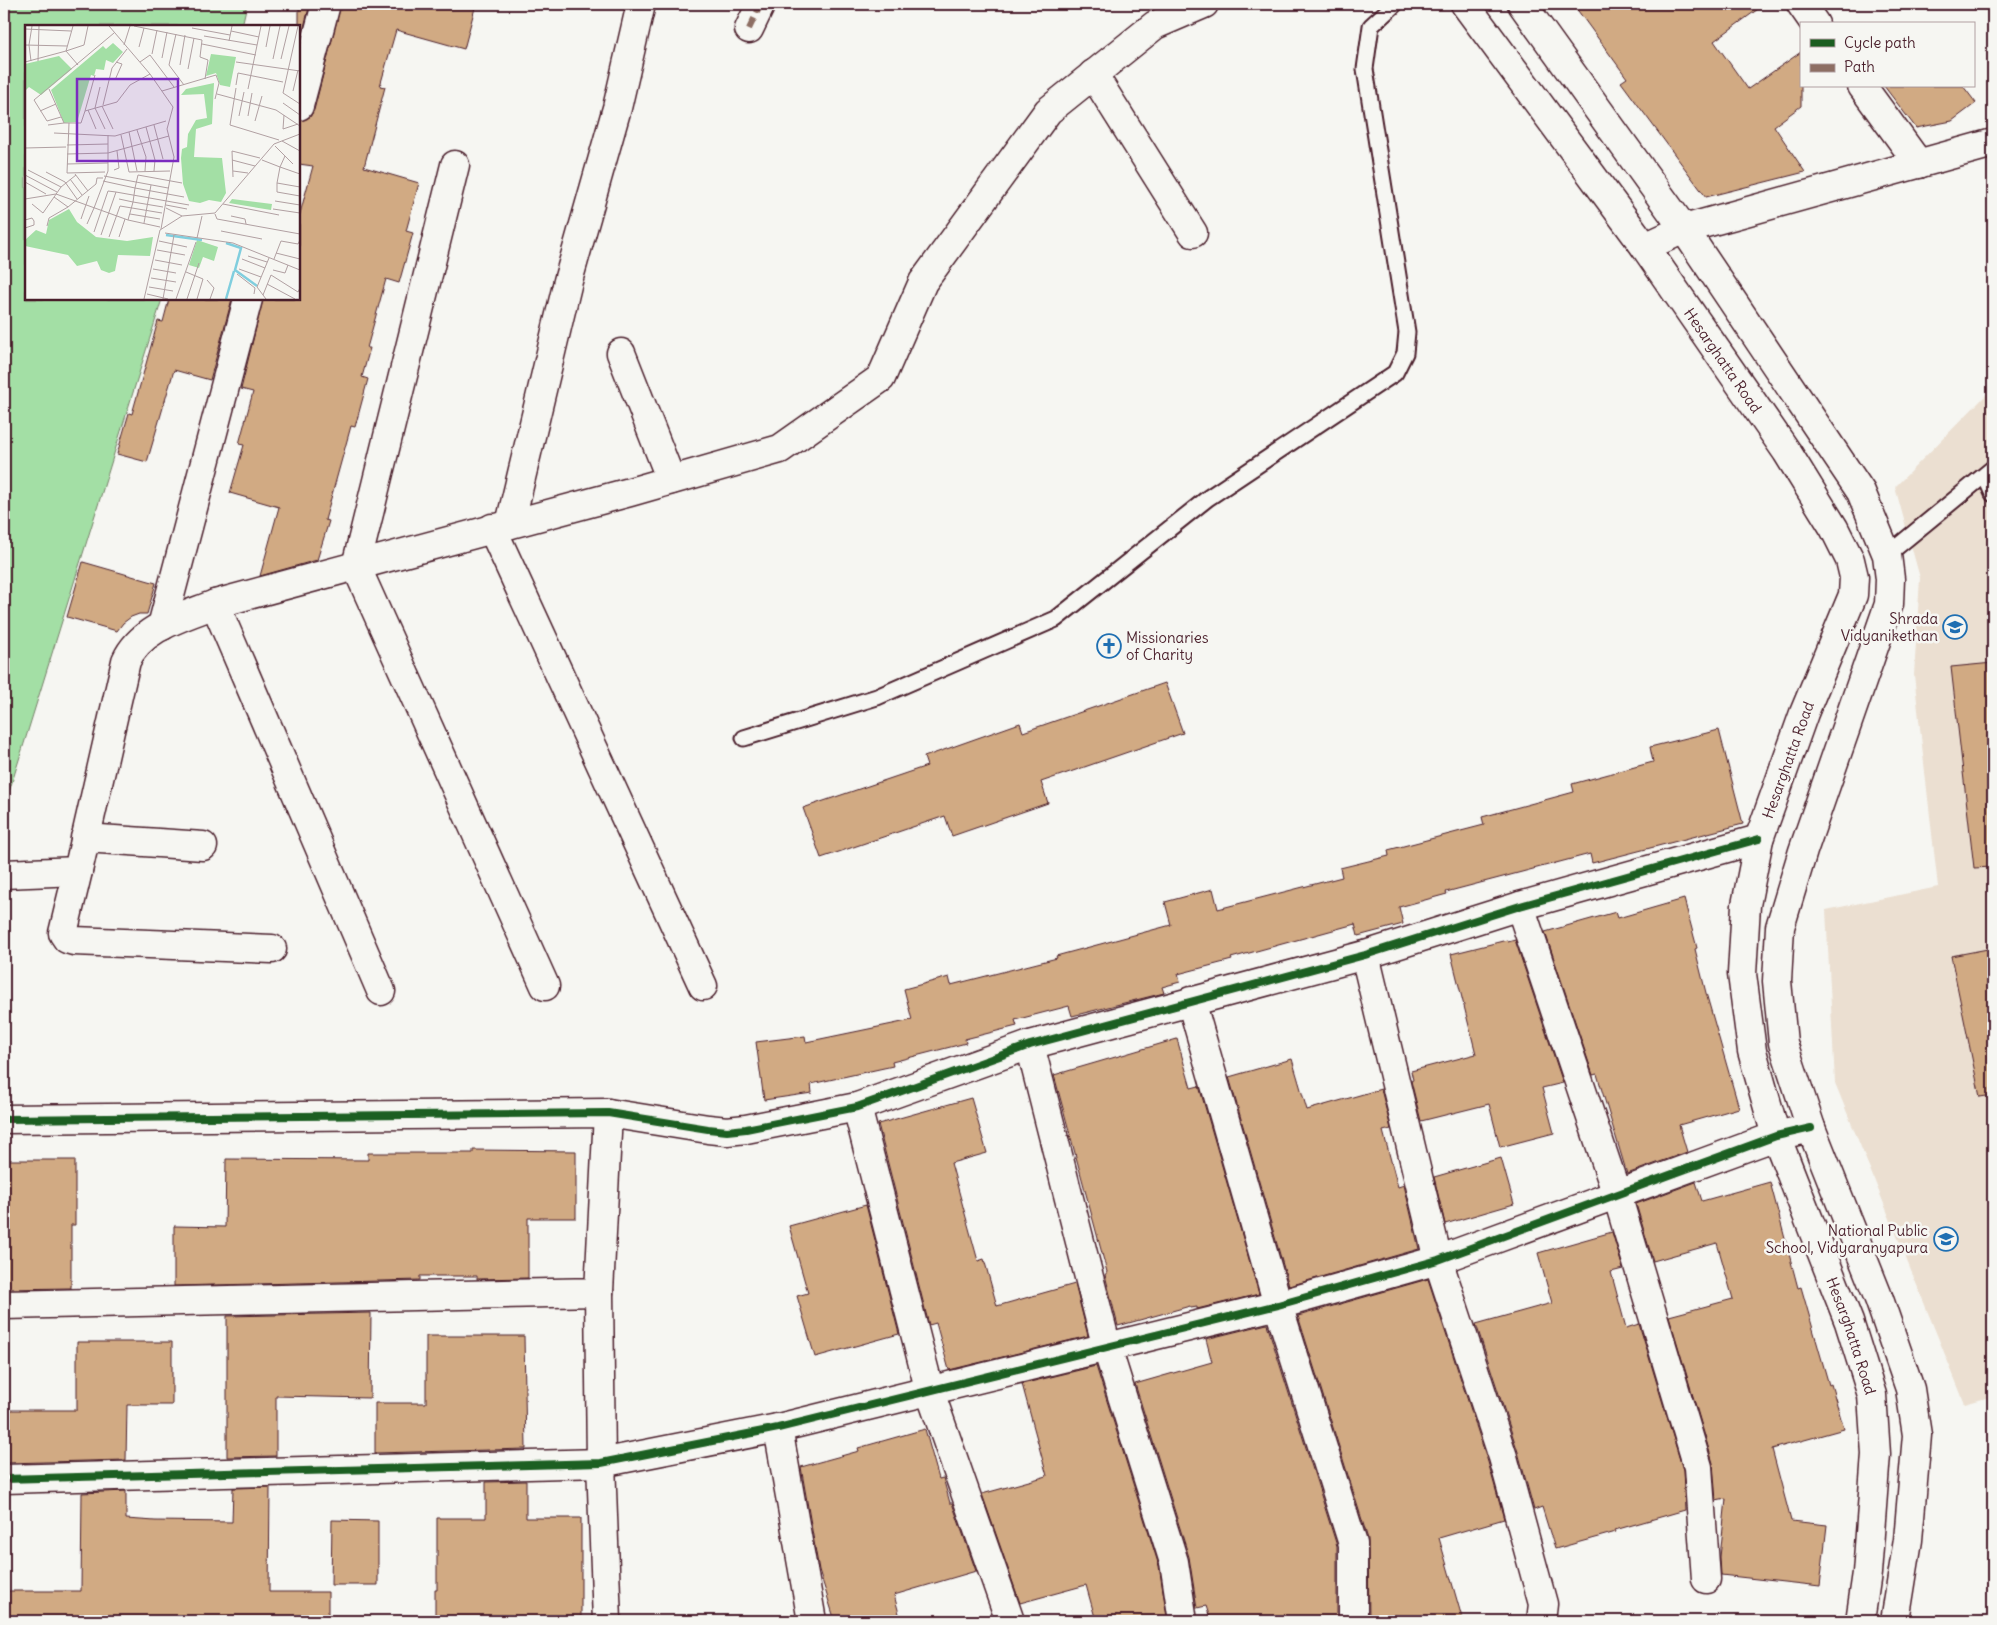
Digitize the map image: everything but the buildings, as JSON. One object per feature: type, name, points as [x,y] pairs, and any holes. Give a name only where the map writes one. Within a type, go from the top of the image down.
[{"type":"street","points":[[300,102],[326,4]]},
{"type":"street","points":[[641,4],[617,108],[501,526],[703,986]]},
{"type":"street","points":[[749,29],[761,4]]},
{"type":"street","points":[[272,948],[74,941],[67,939],[63,934],[126,661],[137,642],[162,626],[215,604],[780,449],[881,378],[923,282],[1048,111],[1155,25],[1204,4]]},
{"type":"street","name":"Hesarghatta Road","points":[[1465,4],[1645,247],[1787,452],[1834,528],[1850,560],[1854,577],[1853,595],[1804,713],[1759,839],[1746,905],[1742,974],[1752,1051],[1776,1136],[1848,1322],[1872,1394],[1876,1454],[1867,1573],[1860,1621]]},
{"type":"street","points":[[1522,4],[1684,229],[1862,492],[1887,556],[1890,579],[1889,604],[1803,851],[1780,927],[1776,981],[1783,1043],[1811,1128],[1879,1299],[1910,1388],[1917,1436],[1908,1540],[1895,1621]]},
{"type":"street","points":[[1800,4],[1814,22]]},
{"type":"street","points":[[1093,74],[1193,234]]},
{"type":"street","points":[[1863,88],[1919,164]]},
{"type":"street","points":[[1645,247],[1684,229],[1993,143]]},
{"type":"street","points":[[455,165],[356,566],[545,986]]},
{"type":"street","points":[[162,626],[248,300]]},
{"type":"street","points":[[621,353],[671,480]]},
{"type":"street","points":[[215,604],[380,991]]},
{"type":"street","points":[[86,838],[203,846]]},
{"type":"street","points":[[4,1118],[608,1114],[728,1131],[746,1129],[857,1107],[1030,1046],[1365,954],[1520,906],[1759,839]]},
{"type":"street","points":[[4,874],[78,872]]},
{"type":"street","points":[[1520,906],[1617,1195],[1698,1467],[1706,1579]]},
{"type":"street","points":[[1365,954],[1438,1260],[1503,1457],[1543,1604],[1541,1621]]},
{"type":"street","points":[[1191,1002],[1278,1306],[1353,1544],[1353,1621]]},
{"type":"street","points":[[1030,1046],[1107,1348],[1174,1562],[1183,1621]]},
{"type":"street","points":[[857,1107],[930,1392],[1010,1621]]},
{"type":"street","points":[[608,1114],[599,1292],[601,1463],[608,1621]]},
{"type":"street","points":[[4,1479],[601,1463],[778,1428],[1278,1306],[1438,1260],[1776,1136],[1811,1128]]},
{"type":"street","points":[[4,1305],[599,1292]]},
{"type":"street","points":[[778,1428],[812,1621]]},
{"type":"lane","points":[[744,738],[877,697],[1056,619],[1208,498],[1395,373],[1405,353],[1407,332],[1365,68],[1371,26],[1395,4]]},
{"type":"lane","points":[[1887,556],[1989,472],[1993,494]]},
{"type":"shaded area","name":"National Public School, Vidyaranyapura","points":[[1993,388],[1993,1396],[1965,1404],[1835,1083],[1826,910],[1938,887],[1914,675],[1920,578],[1895,487]]},
{"type":"green space","points":[[4,4],[247,4],[242,25],[25,25],[25,300],[162,300],[4,808]]},
{"type":"marked path","points":[[749,29],[761,4]]},
{"type":"cycle path","points":[[4,1119],[608,1113],[708,1129],[727,1131],[746,1129],[857,1107],[1030,1045],[1365,955],[1520,906],[1759,839]]},
{"type":"cycle path","points":[[4,1479],[601,1463],[778,1428],[1278,1305],[1438,1260],[1776,1136],[1811,1128]]},
{"type":"place","name":"Shrada Vidyanikethan","points":[[1955,627]]},
{"type":"place","name":"Missionaries of Charity","points":[[1109,646]]},
{"type":"place","name":"National Public School, Vidyaranyapura","points":[[1946,1239]]}]
